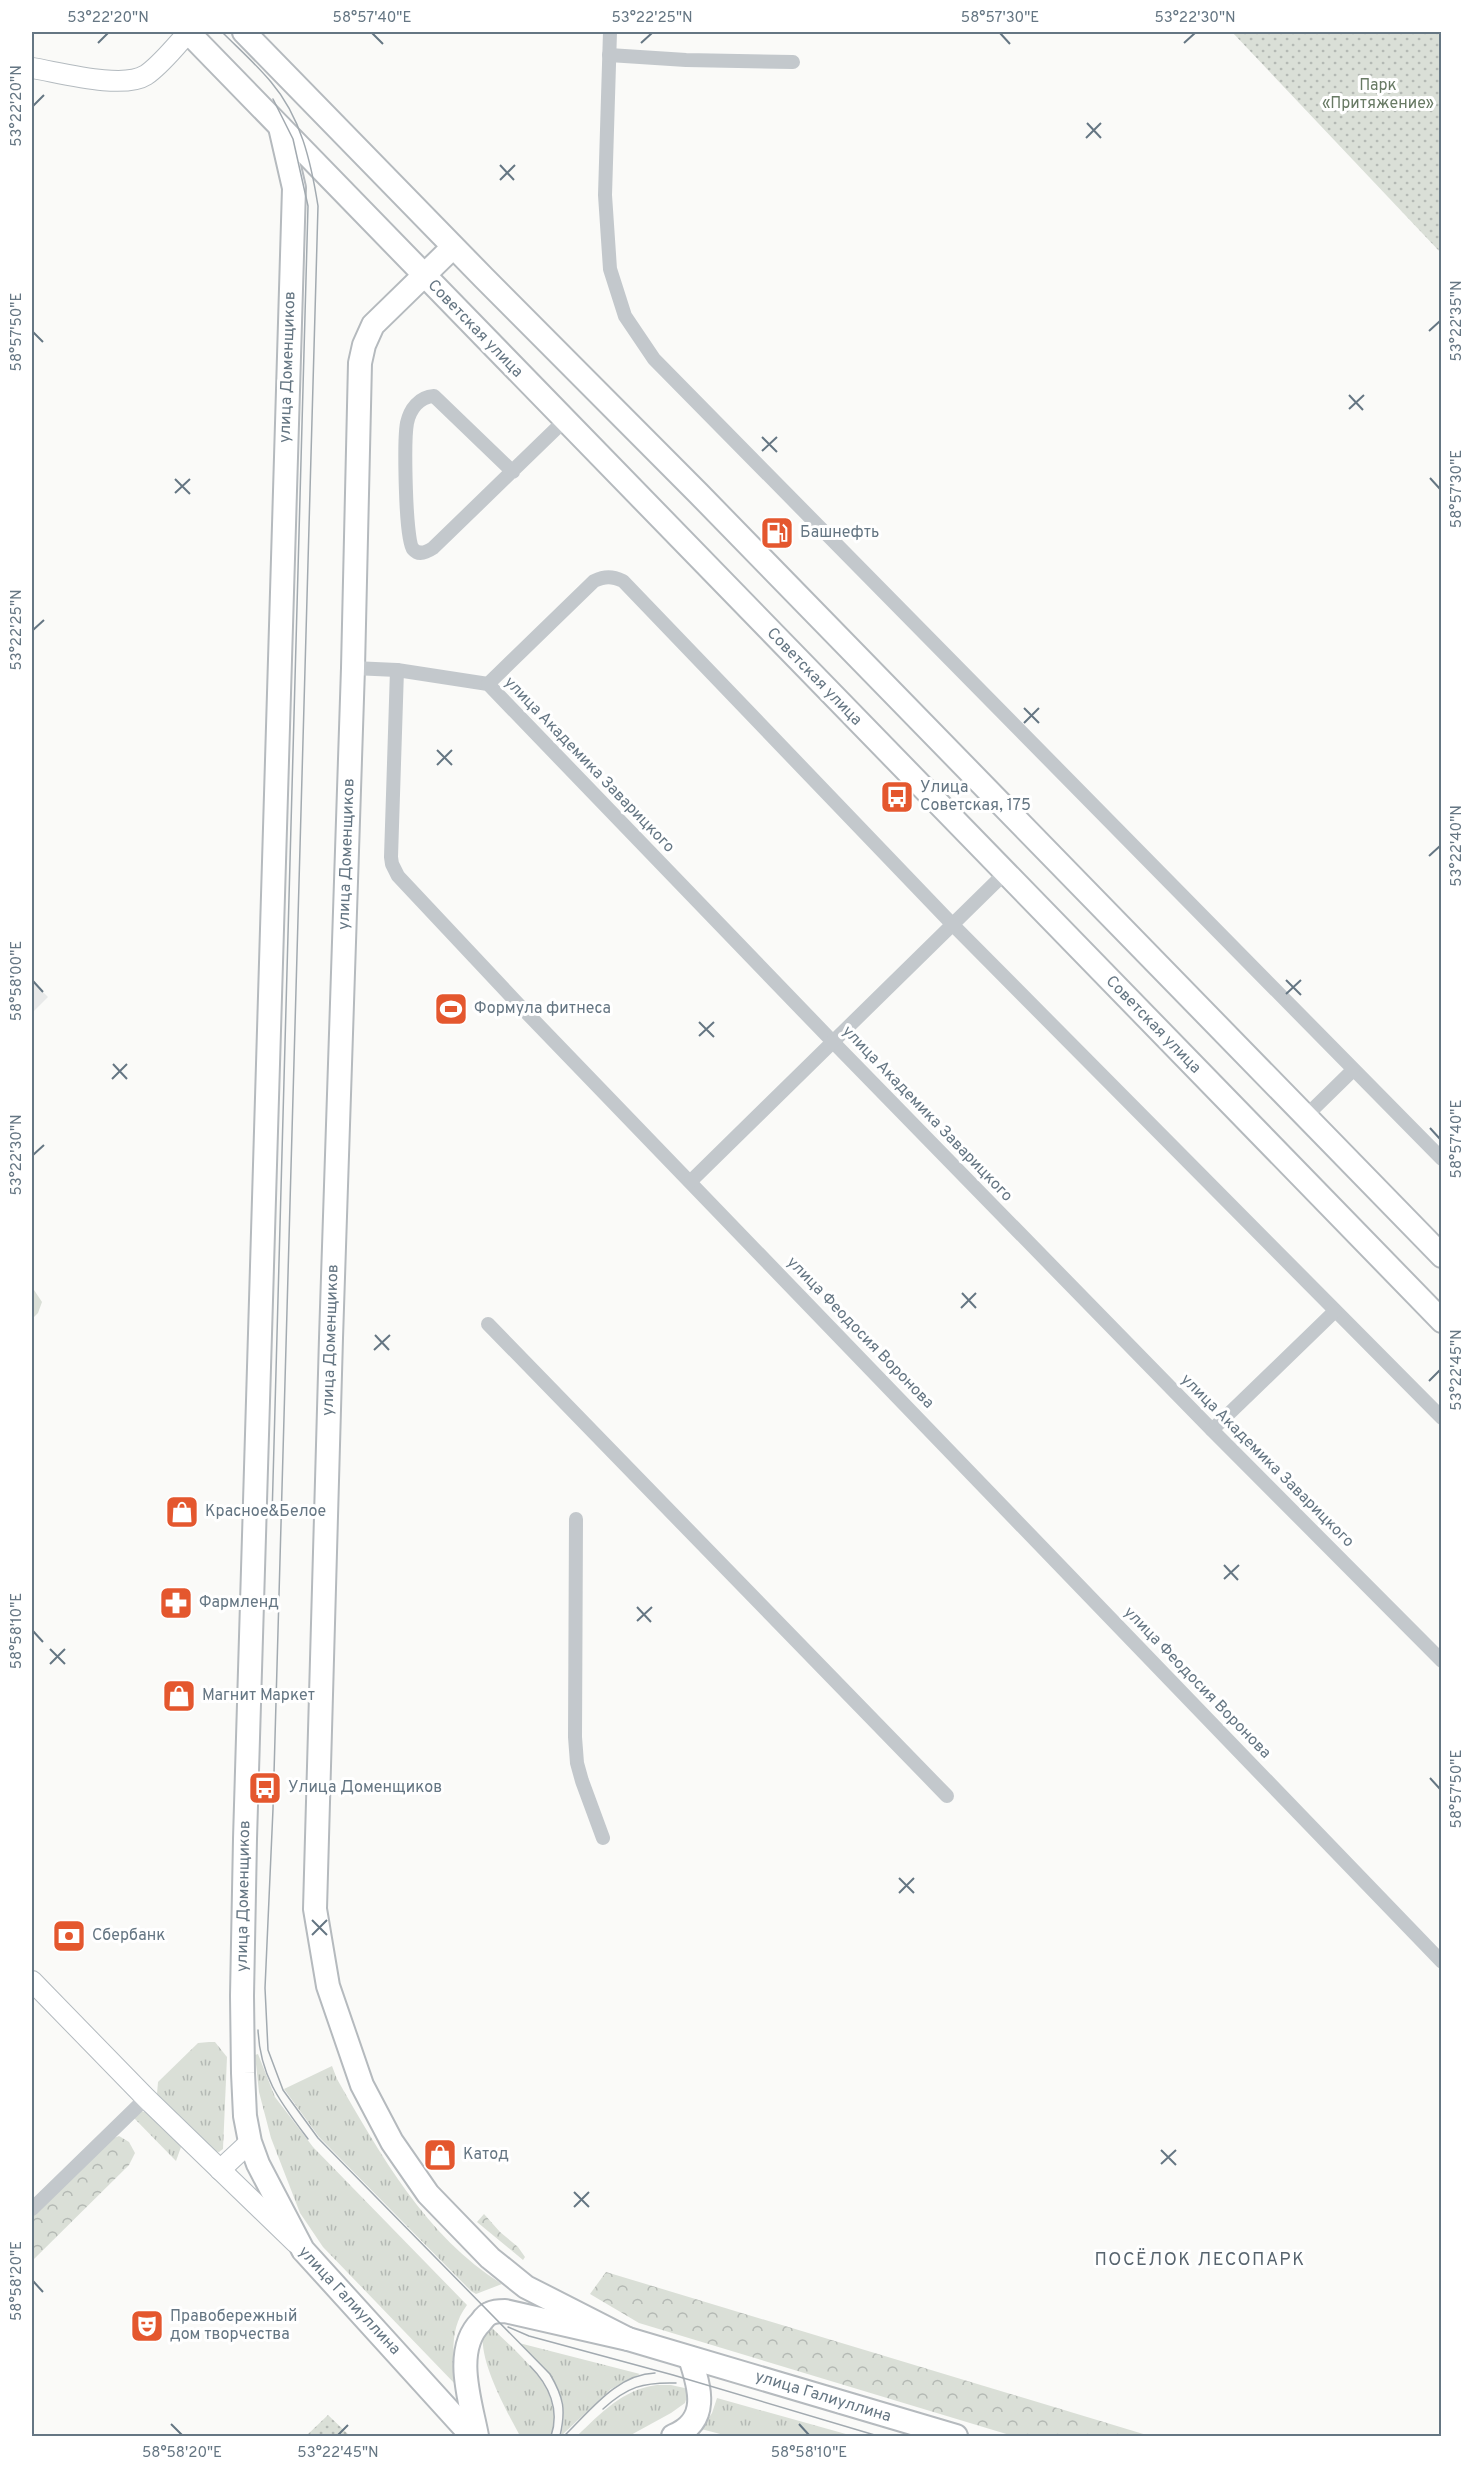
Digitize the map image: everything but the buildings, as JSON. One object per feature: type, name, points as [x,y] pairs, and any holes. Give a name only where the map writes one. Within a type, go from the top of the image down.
[{"type":"main road","name":"Советская улица","points":[[189,32],[423,276],[1442,1322]]},
{"type":"main road","points":[[244,32],[453,247],[698,493],[1442,1256]]},
{"type":"main road","name":"улица Доменщиков","points":[[280,127],[294,188],[244,1869],[243,2073],[245,2116],[250,2142],[258,2164],[303,2250]]},
{"type":"main road","name":"улица Доменщиков","points":[[453,247],[373,325],[364,345],[360,363],[353,668],[315,1881],[319,1939],[334,2008],[362,2085],[392,2142],[428,2194],[490,2258],[526,2287],[628,2339]]},
{"type":"main road","name":"улица Галиуллина","points":[[303,2250],[475,2436]]},
{"type":"main road","name":"улица Галиуллина","points":[[475,2436],[466,2360],[468,2341],[477,2326],[490,2313],[505,2311],[628,2339],[956,2436]]},
{"type":"main road","points":[[673,2436],[681,2433],[693,2423],[699,2406],[700,2387],[690,2358]]},
{"type":"street","points":[[32,68],[106,79],[129,80],[144,76],[189,32]]},
{"type":"street","points":[[610,32],[605,195],[610,269],[625,316],[654,359],[1442,1159]]},
{"type":"street","points":[[609,55],[686,60],[794,62]]},
{"type":"street","points":[[513,472],[434,396],[426,397],[417,403],[407,424],[407,530],[411,548],[425,553],[433,548],[513,472],[564,421]]},
{"type":"street","points":[[488,684],[594,581],[603,577],[614,577],[623,581],[953,924],[1442,1418]]},
{"type":"street","name":"улица Академика Заварицкого","points":[[353,668],[397,670],[488,684],[833,1042],[1212,1430],[1442,1661]]},
{"type":"street","name":"улица Феодосия Воронова","points":[[397,670],[391,857],[394,870],[521,1007],[1440,1958]]},
{"type":"street","points":[[691,1181],[1004,874]]},
{"type":"street","points":[[1306,1116],[1353,1070]]},
{"type":"street","points":[[1212,1430],[1335,1311]]},
{"type":"street","points":[[488,1324],[947,1796]]},
{"type":"street","points":[[576,1519],[576,1754],[582,1781],[603,1838]]},
{"type":"street","name":"улица Галиуллина","points":[[32,1981],[146,2098],[303,2250]]},
{"type":"street","points":[[32,2209],[146,2098]]},
{"type":"street","points":[[220,2170],[250,2142]]},
{"type":"shaded area","points":[[32,981],[48,997],[32,1013]]},
{"type":"green space","name":"Парк «Притяжение»","points":[[1232,32],[1441,32],[1441,253]]},
{"type":"green space","points":[[32,1287],[42,1302],[38,1313],[32,1319]]},
{"type":"green space","points":[[215,2042],[227,2057],[223,2149],[219,2152],[213,2151],[166,2107],[157,2094],[158,2082],[198,2043]]},
{"type":"green space","points":[[258,2054],[275,2097],[313,2147],[467,2305],[461,2314],[455,2333],[453,2353],[456,2385],[323,2247],[300,2213],[271,2138],[259,2092],[255,2055]]},
{"type":"green space","points":[[332,2066],[337,2079],[370,2136],[407,2192],[450,2243],[502,2284],[476,2294],[471,2291],[319,2137],[284,2089]]},
{"type":"green space","points":[[140,2111],[152,2115],[178,2142],[181,2147],[176,2161],[132,2116]]},
{"type":"green space","points":[[119,2136],[129,2142],[135,2153],[129,2165],[32,2261],[32,2216],[111,2139]]},
{"type":"green space","points":[[484,2214],[518,2247],[525,2257],[523,2260],[477,2222]]},
{"type":"green space","points":[[606,2272],[1150,2436],[1013,2436],[639,2323],[590,2294]]},
{"type":"green space","points":[[487,2323],[536,2373],[545,2388],[552,2403],[554,2419],[551,2436],[520,2436],[500,2397],[487,2364],[483,2348],[483,2334]]},
{"type":"green space","points":[[519,2343],[640,2374],[611,2389],[561,2436],[564,2420],[560,2394],[540,2363]]},
{"type":"green space","points":[[657,2385],[689,2389],[685,2403],[629,2436],[577,2436],[603,2411],[623,2397],[645,2387]]},
{"type":"green space","points":[[717,2398],[853,2436],[728,2436],[701,2429],[712,2413]]},
{"type":"green space","points":[[328,2415],[350,2436],[306,2436]]},
{"type":"tram line","points":[[222,32],[265,75],[290,110],[308,157],[318,206],[273,1809],[265,1988],[268,2050],[283,2090],[318,2138],[550,2374],[563,2404],[560,2436]]},
{"type":"tram line","points":[[272,1517],[308,206],[293,139],[273,99]]},
{"type":"tram line","points":[[258,2030],[263,2062],[268,2076],[281,2101],[308,2139]]},
{"type":"tram line","points":[[508,2327],[529,2336],[673,2375],[878,2436]]},
{"type":"tram line","points":[[530,2366],[543,2381],[551,2398],[554,2417],[551,2436]]},
{"type":"tram line","points":[[564,2436],[594,2405],[616,2387],[641,2375],[655,2373]]},
{"type":"tram line","points":[[603,2409],[636,2387],[676,2383]]},
{"type":"place","name":"Башнефть","points":[[777,533]]},
{"type":"place","name":"Улица Советская, 175","points":[[897,797]]},
{"type":"place","name":"Формула фитнеса","points":[[451,1009]]},
{"type":"place","name":"Красное&Белое","points":[[182,1512]]},
{"type":"place","name":"Фармленд","points":[[176,1603]]},
{"type":"place","name":"Магнит Маркет","points":[[179,1696]]},
{"type":"place","name":"Улица Доменщиков","points":[[265,1788]]},
{"type":"place","name":"Сбербанк","points":[[69,1936]]},
{"type":"place","name":"Катод","points":[[440,2155]]},
{"type":"place","name":"Правобережный дом творчества","points":[[147,2326]]},
{"type":"district","name":"ПОСЁЛОК ЛЕСОПАРК","points":[[1200,2260]]}]
